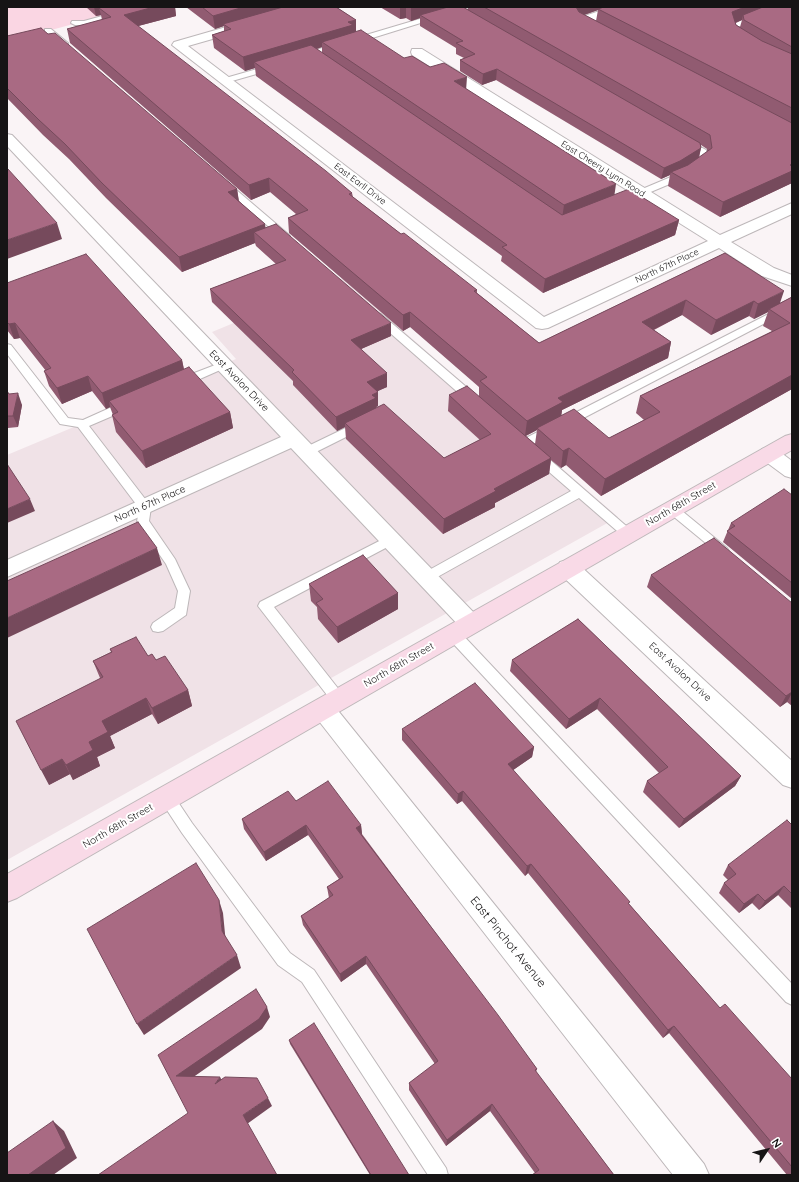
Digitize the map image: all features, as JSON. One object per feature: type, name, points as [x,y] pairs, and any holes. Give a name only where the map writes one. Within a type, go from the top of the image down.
[{"type":"main road","name":"North 68th Street","points":[[7,890],[792,441]]},
{"type":"street","points":[[596,28],[582,21],[624,7]]},
{"type":"street","name":"East Earll Drive","points":[[252,24],[178,45],[542,324]]},
{"type":"street","name":"East Cheery Lynn Road","points":[[417,52],[768,272],[792,281]]},
{"type":"street","name":"East Avalon Drive","points":[[7,138],[427,578],[462,629]]},
{"type":"street","name":"North 67th Place","points":[[542,324],[792,208]]},
{"type":"street","name":"North 67th Place","points":[[7,570],[145,507],[300,445]]},
{"type":"street","points":[[769,454],[792,471]]},
{"type":"street","name":"East Avalon Drive","points":[[568,568],[792,777]]},
{"type":"street","name":"East Pinchot Avenue","points":[[331,704],[694,1175]]},
{"type":"lane","points":[[75,23],[84,23],[143,7]]},
{"type":"lane","points":[[298,58],[317,56],[468,7]]},
{"type":"lane","points":[[750,43],[737,35],[734,26],[786,7]]},
{"type":"lane","points":[[458,10],[471,18]]},
{"type":"lane","points":[[48,30],[72,51]]},
{"type":"lane","points":[[225,81],[275,65]]},
{"type":"lane","points":[[626,199],[681,176],[704,161],[703,152],[676,136]]},
{"type":"lane","points":[[216,177],[295,245]]},
{"type":"lane","points":[[628,534],[521,441],[792,305]]},
{"type":"lane","points":[[367,308],[482,407]]},
{"type":"lane","points":[[7,346],[64,421],[83,424],[135,402]]},
{"type":"lane","points":[[172,386],[223,365]]},
{"type":"lane","points":[[300,445],[370,420]]},
{"type":"lane","points":[[83,424],[145,507],[143,522],[172,562],[184,591],[181,611],[158,627]]},
{"type":"lane","points":[[427,578],[580,492]]},
{"type":"lane","points":[[672,509],[731,558]]},
{"type":"lane","points":[[331,704],[265,606],[391,540]]},
{"type":"lane","points":[[462,629],[792,996]]},
{"type":"lane","points":[[167,798],[187,828],[284,959],[308,976],[439,1175]]},
{"type":"shaded area","points":[[7,7],[136,7],[7,42]]},
{"type":"shaded area","points":[[342,278],[618,517],[7,860],[7,455],[236,359],[212,332]]},
{"type":"building","points":[[154,7],[124,15],[326,171],[352,193],[349,194],[401,234],[404,233],[477,290],[474,291],[539,343],[725,253],[784,291],[758,304],[754,301],[716,320],[686,300],[642,322],[671,342],[558,398],[563,402],[527,421],[480,381],[487,377],[410,312],[403,315],[288,218],[308,210],[269,178],[249,185],[67,29],[111,17],[99,8]]},
{"type":"building","points":[[202,7],[244,7],[213,16]]},
{"type":"building","points":[[283,7],[336,7],[356,20],[348,22],[353,25],[243,57],[212,35],[231,29],[223,24]]},
{"type":"building","points":[[448,7],[463,7],[700,143],[701,148],[680,161],[664,168],[497,69],[483,74],[460,60],[475,54],[456,43],[463,41],[420,15]]},
{"type":"building","points":[[484,7],[576,7],[579,12],[792,123],[792,164],[790,165],[792,166],[792,171],[723,202],[671,172],[688,165],[712,148],[710,135]]},
{"type":"building","points":[[604,7],[745,7],[732,12],[736,25],[762,41],[792,54],[792,108],[598,9]]},
{"type":"building","points":[[763,7],[792,7],[792,47],[744,20],[743,15]]},
{"type":"building","points":[[41,28],[48,34],[55,33],[237,189],[228,192],[265,224],[179,257],[7,88],[7,36]]},
{"type":"building","points":[[361,30],[404,58],[412,56],[430,67],[444,63],[467,77],[454,81],[616,184],[564,205],[322,42]]},
{"type":"building","points":[[311,45],[562,215],[629,189],[679,220],[545,279],[502,247],[507,245],[254,62]]},
{"type":"building","points":[[7,168],[57,223],[7,240]]},
{"type":"building","points":[[276,224],[391,323],[351,340],[387,373],[367,382],[378,392],[372,395],[376,398],[336,417],[292,372],[294,370],[210,289],[286,260],[254,232]]},
{"type":"building","points":[[86,254],[182,360],[102,393],[88,376],[57,388],[44,371],[51,368],[15,323],[9,324],[7,322],[7,283]]},
{"type":"building","points":[[792,297],[792,375],[605,479],[569,448],[563,451],[537,428],[574,409],[609,438],[660,412],[640,396],[790,323],[769,309]]},
{"type":"building","points":[[189,367],[230,412],[142,451],[112,415],[118,412],[109,401]]},
{"type":"building","points":[[467,386],[551,458],[494,489],[496,491],[444,519],[345,423],[384,404],[444,458],[491,434],[449,395]]},
{"type":"building","points":[[7,391],[9,394],[18,393],[13,416],[7,416]]},
{"type":"building","points":[[7,464],[30,499],[7,509]]},
{"type":"building","points":[[784,489],[792,495],[792,583],[727,531],[735,526],[731,523]]},
{"type":"building","points":[[138,522],[157,548],[7,618],[7,581]]},
{"type":"building","points":[[714,538],[792,603],[792,692],[786,696],[651,575]]},
{"type":"building","points":[[363,555],[398,593],[337,627],[316,603],[323,599],[309,584]]},
{"type":"building","points":[[578,619],[741,776],[684,819],[647,781],[668,767],[600,698],[569,719],[512,660]]},
{"type":"building","points":[[136,637],[148,656],[152,654],[156,660],[165,656],[188,690],[152,708],[146,698],[102,721],[108,732],[89,742],[93,750],[66,765],[62,759],[41,770],[16,721],[103,677],[93,661],[112,652],[110,649]]},
{"type":"building","points":[[475,683],[534,747],[508,764],[630,902],[628,903],[720,1008],[725,1004],[792,1079],[792,1167],[674,1026],[668,1030],[531,864],[527,866],[463,791],[458,794],[402,729]]},
{"type":"building","points":[[328,781],[361,825],[356,828],[498,1015],[537,1069],[535,1070],[614,1175],[532,1175],[539,1170],[492,1104],[447,1140],[409,1083],[438,1061],[366,956],[340,974],[301,916],[333,895],[327,887],[343,877],[306,825],[264,852],[242,819],[288,791],[296,801]]},
{"type":"building","points":[[787,820],[792,825],[792,894],[784,886],[765,901],[758,894],[744,904],[724,883],[736,874],[728,865]]},
{"type":"building","points":[[196,863],[219,900],[222,931],[237,955],[137,1024],[87,929]]},
{"type":"building","points":[[256,989],[267,1007],[259,1019],[176,1076],[220,1077],[215,1084],[225,1077],[257,1078],[268,1098],[243,1115],[277,1175],[98,1175],[188,1113],[158,1055]]},
{"type":"building","points":[[314,1023],[409,1175],[371,1175],[289,1040]]},
{"type":"building","points":[[53,1121],[66,1148],[28,1175],[7,1175],[7,1153]]}]
